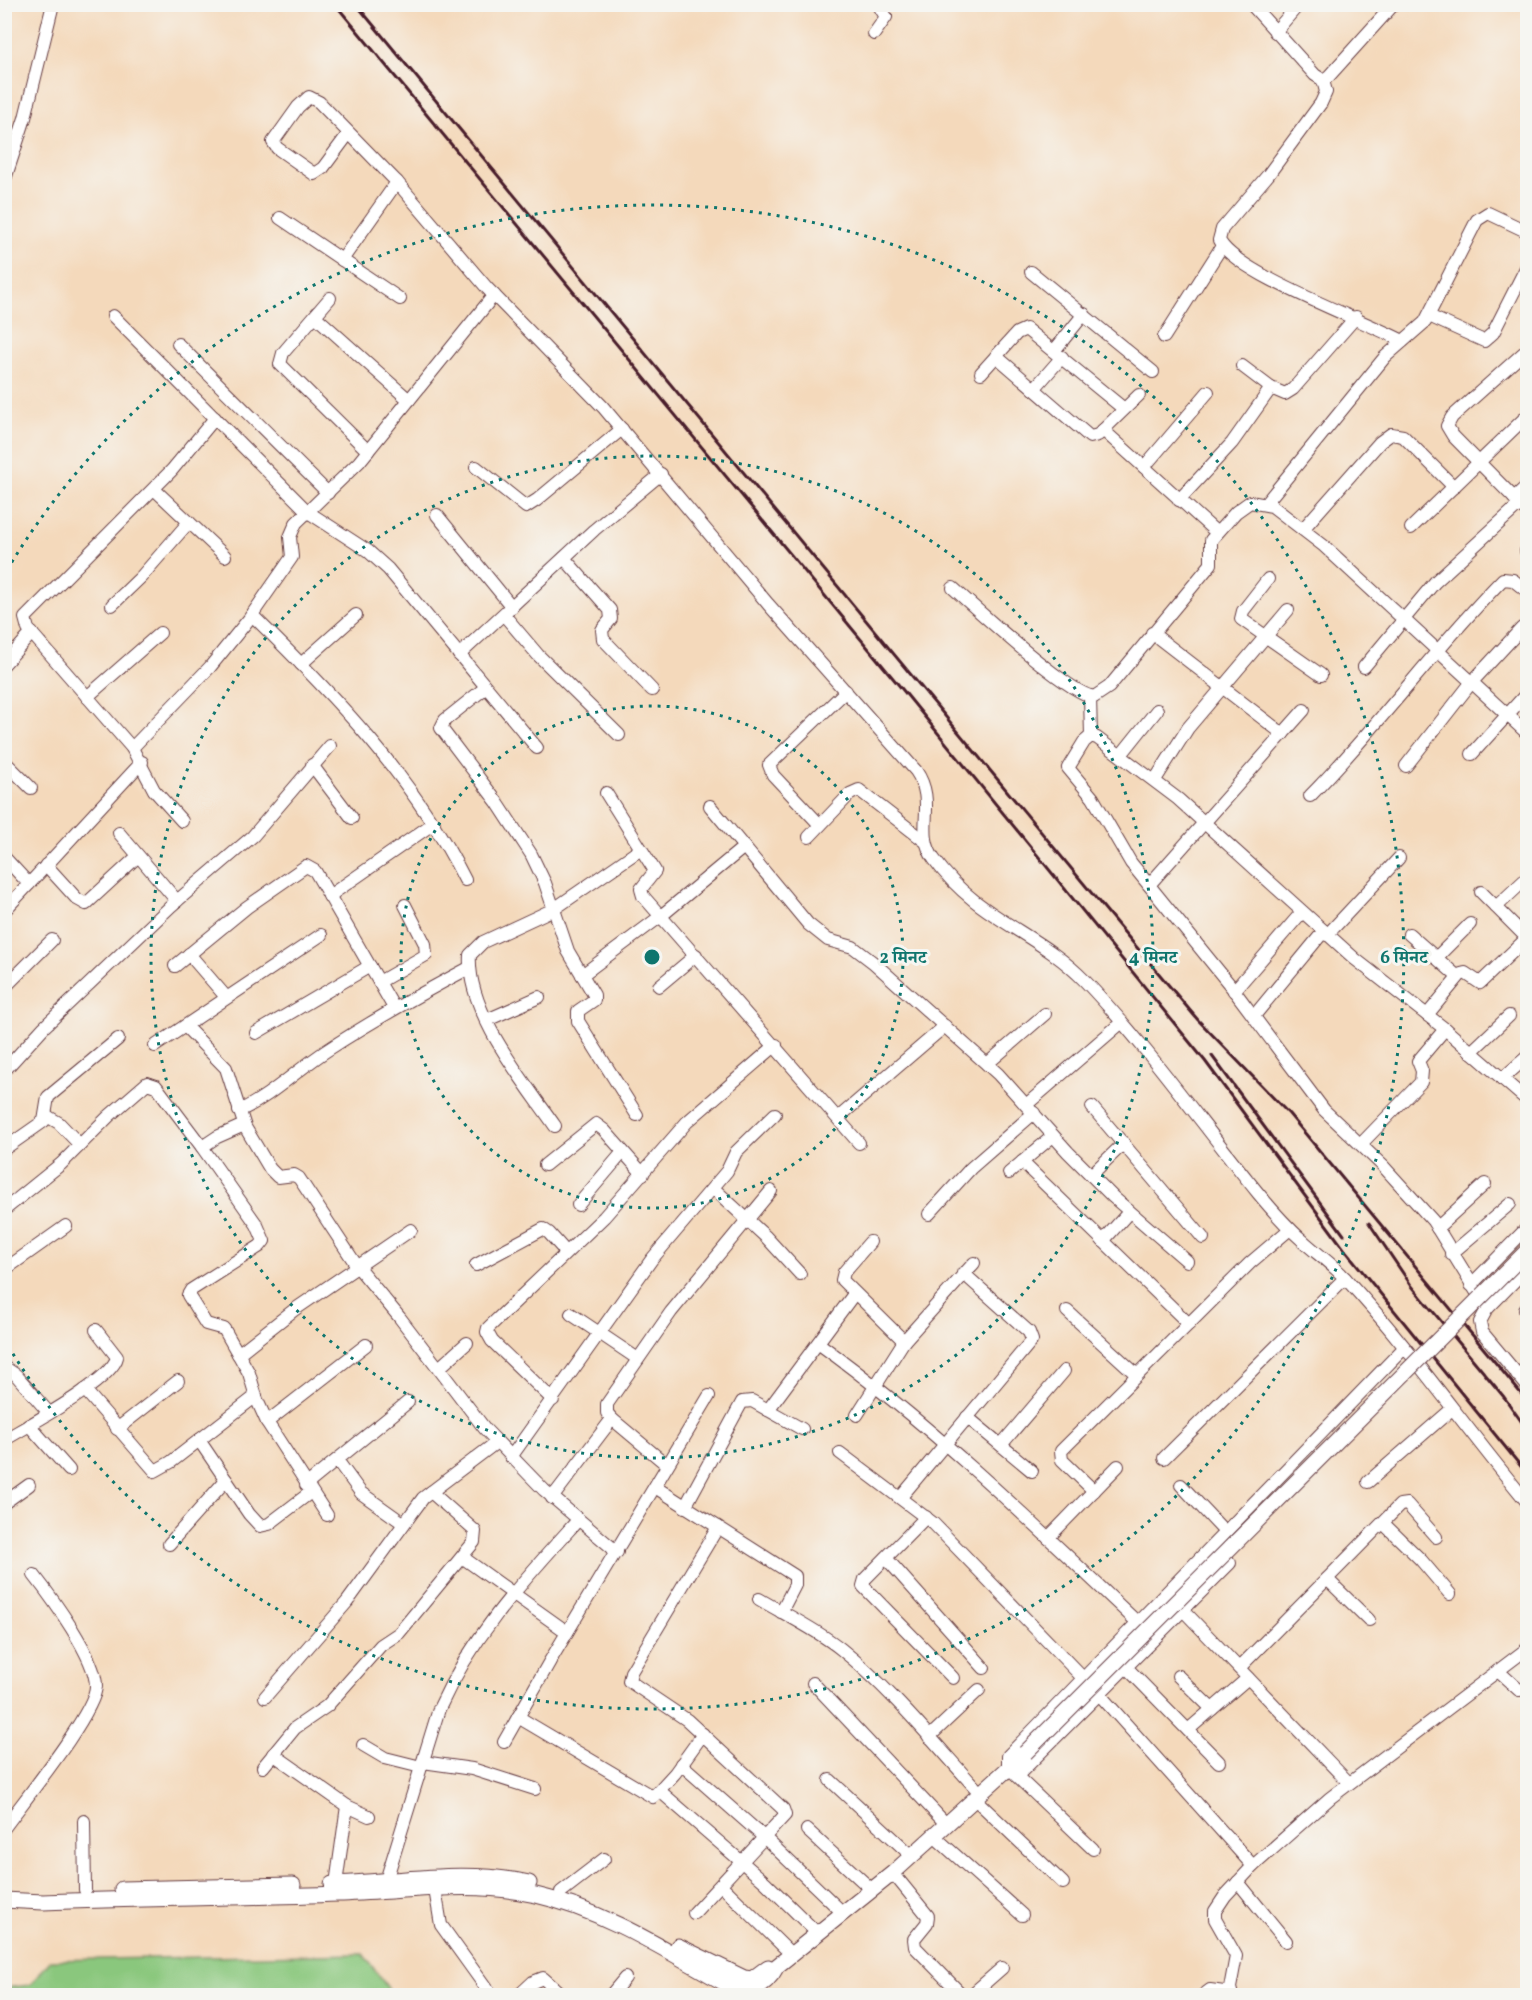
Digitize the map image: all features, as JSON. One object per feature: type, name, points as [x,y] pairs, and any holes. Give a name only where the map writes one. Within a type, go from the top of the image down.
[{"type":"street","points":[[4,182],[25,118],[52,4]]},
{"type":"street","points":[[874,34],[886,17],[878,4]]},
{"type":"street","points":[[1251,4],[1315,75],[1323,80],[1326,92],[1321,103],[1268,175],[1222,229],[1219,240],[1222,246],[1295,293],[1356,317],[1403,341]]},
{"type":"street","points":[[1275,32],[1299,4]]},
{"type":"street","points":[[1323,80],[1394,4]]},
{"type":"street","points":[[349,133],[323,168],[314,174],[277,148],[273,142],[298,107],[309,98],[319,102],[397,182],[494,296],[622,429],[768,604],[923,780],[928,799],[926,842]]},
{"type":"street","points":[[342,260],[397,182]]},
{"type":"street","points":[[1266,503],[1336,415],[1403,341],[1420,328],[1429,316],[1474,226],[1483,215],[1495,215],[1527,232]]},
{"type":"street","points":[[280,218],[400,299]]},
{"type":"street","points":[[1164,337],[1222,246]]},
{"type":"street","points":[[1429,316],[1484,342],[1493,333],[1527,264]]},
{"type":"street","points":[[1031,272],[1153,372]]},
{"type":"street","points":[[132,748],[210,667],[252,615],[292,557],[291,530],[368,451],[494,296]]},
{"type":"street","points":[[330,298],[283,353],[280,364],[368,451]]},
{"type":"street","points":[[1034,389],[1084,314]]},
{"type":"street","points":[[113,316],[308,512],[378,559],[537,748]]},
{"type":"street","points":[[315,316],[409,400]]},
{"type":"street","points":[[1242,366],[1280,394],[1289,392],[1356,317]]},
{"type":"street","points":[[981,373],[1017,333],[1026,329],[1124,409]]},
{"type":"street","points":[[178,344],[328,493]]},
{"type":"street","points":[[1520,505],[1448,431],[1448,421],[1527,349]]},
{"type":"street","points":[[996,356],[1090,437],[1098,435],[1139,395]]},
{"type":"street","points":[[1179,500],[1232,443],[1271,388]]},
{"type":"street","points":[[1144,467],[1208,392]]},
{"type":"street","points":[[1411,528],[1527,415]]},
{"type":"street","points":[[182,821],[154,790],[142,762],[132,748],[25,623],[28,612],[154,489],[215,418]]},
{"type":"street","points":[[476,467],[520,505],[526,507],[622,429]]},
{"type":"street","points":[[1103,430],[1217,533]]},
{"type":"street","points":[[1303,529],[1380,442],[1391,434],[1403,436],[1454,487]]},
{"type":"street","points":[[459,655],[564,558],[661,474]]},
{"type":"street","points":[[1364,667],[1401,620],[1454,563],[1520,505],[1527,485]]},
{"type":"street","points":[[154,489],[225,555]]},
{"type":"street","points":[[952,588],[1053,672],[1090,696],[1105,692],[1211,564],[1213,560],[1210,545],[1217,533],[1244,504],[1266,503],[1303,529],[1527,734]]},
{"type":"street","points":[[437,515],[538,655],[619,735]]},
{"type":"street","points":[[112,605],[141,577],[189,522]]},
{"type":"street","points":[[564,558],[610,610],[611,619],[602,630],[603,639],[652,690]]},
{"type":"street","points":[[1268,579],[1240,615],[1244,623],[1321,675]]},
{"type":"street","points":[[1310,796],[1370,732],[1436,652],[1503,579],[1513,580],[1527,592]]},
{"type":"street","points":[[1155,780],[1188,728],[1287,610]]},
{"type":"street","points":[[252,615],[301,664],[400,776],[434,823],[465,880]]},
{"type":"street","points":[[301,664],[356,615]]},
{"type":"street","points":[[1406,766],[1471,683],[1522,628]]},
{"type":"street","points":[[4,664],[32,633]]},
{"type":"street","points":[[87,697],[160,633]]},
{"type":"street","points":[[1152,633],[1283,734]]},
{"type":"street","points":[[485,688],[445,720],[441,728],[497,802],[531,854],[554,909],[568,951],[594,1000],[578,1011],[578,1021],[636,1116]]},
{"type":"street","points":[[820,825],[773,775],[769,765],[846,691]]},
{"type":"street","points":[[1472,754],[1527,692]]},
{"type":"street","points":[[1090,696],[1091,736]]},
{"type":"street","points":[[1121,754],[1157,710]]},
{"type":"street","points":[[1149,885],[1304,710]]},
{"type":"street","points":[[1091,736],[1121,754],[1155,780],[1205,822],[1325,933],[1445,1029],[1527,1101]]},
{"type":"street","points":[[1091,736],[1084,742],[1068,768],[1093,798],[1120,847],[1254,1016],[1331,1119],[1360,1144],[1423,1209],[1487,1309]]},
{"type":"street","points":[[4,1071],[44,1027],[177,901],[253,836],[330,746]]},
{"type":"street","points":[[4,761],[31,788]]},
{"type":"street","points":[[4,911],[142,762]]},
{"type":"street","points":[[312,765],[352,818]]},
{"type":"street","points":[[809,837],[850,794],[859,790],[926,842],[934,858],[970,900],[1076,972],[1121,1023],[1290,1229],[1345,1278],[1404,1348],[1527,1503]]},
{"type":"street","points":[[606,793],[655,871],[640,892],[839,1117],[859,1143]]},
{"type":"street","points":[[710,806],[814,929],[828,940],[853,947],[863,954],[945,1026],[987,1064],[1053,1136],[1129,1212],[1187,1261]]},
{"type":"street","points":[[329,896],[434,823]]},
{"type":"street","points":[[119,833],[177,901]]},
{"type":"street","points":[[582,975],[661,916],[744,847]]},
{"type":"street","points":[[555,1126],[510,1060],[487,1020],[475,994],[469,968],[470,956],[476,946],[554,909],[641,849]]},
{"type":"street","points":[[46,865],[77,899],[86,904],[138,855]]},
{"type":"street","points":[[4,857],[29,884]]},
{"type":"street","points":[[1254,1016],[1325,933],[1399,858]]},
{"type":"street","points":[[175,966],[301,867],[311,867],[394,1008]]},
{"type":"street","points":[[1496,907],[1527,877]]},
{"type":"street","points":[[1427,1015],[1458,977],[1465,973],[1476,982],[1483,981],[1527,937],[1481,892]]},
{"type":"street","points":[[379,982],[426,955],[425,944],[405,905]]},
{"type":"street","points":[[1234,991],[1302,912]]},
{"type":"street","points":[[1436,958],[1470,924]]},
{"type":"street","points":[[1409,934],[1458,977]]},
{"type":"street","points":[[155,1046],[321,935]]},
{"type":"street","points":[[4,987],[52,940]]},
{"type":"street","points":[[189,954],[226,997]]},
{"type":"street","points":[[659,986],[696,955]]},
{"type":"street","points":[[256,1033],[370,966]]},
{"type":"street","points":[[239,1111],[260,1100],[302,1067],[394,1008],[469,968]]},
{"type":"street","points":[[487,1020],[539,997]]},
{"type":"street","points":[[987,1064],[1045,1014]]},
{"type":"street","points":[[1471,1052],[1509,1016]]},
{"type":"street","points":[[929,1214],[970,1168],[1121,1023]]},
{"type":"street","points":[[184,1026],[226,1068],[244,1125],[274,1174],[282,1177],[294,1175],[299,1178],[357,1266],[496,1442],[552,1498],[617,1552]]},
{"type":"street","points":[[839,1117],[945,1026]]},
{"type":"street","points":[[1360,1144],[1421,1082],[1422,1071],[1418,1061],[1445,1029]]},
{"type":"street","points":[[4,1149],[36,1128],[47,1116],[48,1097],[117,1039]]},
{"type":"street","points":[[553,1400],[502,1352],[487,1332],[499,1316],[643,1174],[687,1122],[776,1045]]},
{"type":"street","points":[[1502,1079],[1527,1056]]},
{"type":"street","points":[[4,1210],[38,1185],[142,1086],[152,1083],[202,1147],[264,1237],[260,1246],[194,1288],[188,1295],[206,1324],[224,1329],[253,1381],[256,1396],[267,1422],[327,1515]]},
{"type":"street","points":[[1092,1107],[1203,1238]]},
{"type":"street","points":[[511,1457],[652,1259],[727,1171],[735,1152],[775,1114]]},
{"type":"street","points":[[47,1116],[59,1123],[80,1145]]},
{"type":"street","points":[[545,1165],[596,1124],[600,1125],[643,1174]]},
{"type":"street","points":[[202,1147],[217,1137],[244,1125]]},
{"type":"street","points":[[1009,1173],[1053,1136]]},
{"type":"street","points":[[1091,1175],[1124,1143]]},
{"type":"street","points":[[578,1205],[623,1152]]},
{"type":"street","points":[[1022,1162],[1189,1324]]},
{"type":"street","points":[[1437,1228],[1485,1185]]},
{"type":"street","points":[[713,1188],[747,1219],[800,1275]]},
{"type":"street","points":[[668,1466],[612,1419],[607,1413],[607,1404],[671,1312],[771,1191]]},
{"type":"street","points":[[1451,1254],[1510,1204]]},
{"type":"street","points":[[1103,1241],[1129,1212]]},
{"type":"street","points":[[4,1270],[66,1226]]},
{"type":"street","points":[[1471,1285],[1527,1227]]},
{"type":"street","points":[[476,1265],[543,1229],[566,1252]]},
{"type":"street","points":[[1094,1491],[1062,1460],[1059,1454],[1250,1263],[1290,1229]]},
{"type":"street","points":[[238,1354],[357,1266],[411,1230]]},
{"type":"street","points":[[870,1242],[842,1276],[843,1283],[904,1341]]},
{"type":"street","points":[[1012,1772],[1025,1753],[1527,1250]]},
{"type":"street","points":[[857,1415],[904,1341],[974,1263]]},
{"type":"street","points":[[1527,1267],[1487,1309],[1481,1318],[1480,1327],[1522,1371],[1527,1387]]},
{"type":"street","points":[[901,1497],[1032,1341],[1024,1328],[963,1273]]},
{"type":"street","points":[[1164,1458],[1345,1278]]},
{"type":"street","points":[[768,1410],[854,1294]]},
{"type":"street","points":[[1066,1311],[1137,1375]]},
{"type":"street","points":[[571,1314],[638,1359]]},
{"type":"street","points":[[4,1440],[85,1390],[113,1366],[117,1357],[96,1330]]},
{"type":"street","points":[[439,1368],[467,1343]]},
{"type":"street","points":[[818,1343],[877,1386],[946,1443],[1137,1622]]},
{"type":"street","points":[[267,1422],[366,1345]]},
{"type":"street","points":[[1093,1849],[1012,1772],[1006,1762],[1012,1751],[1404,1348]]},
{"type":"street","points":[[4,1367],[16,1375],[49,1413]]},
{"type":"street","points":[[1001,1444],[1064,1371]]},
{"type":"street","points":[[117,1429],[178,1381]]},
{"type":"street","points":[[85,1390],[155,1471],[256,1396]]},
{"type":"street","points":[[504,1742],[567,1632],[709,1396]]},
{"type":"street","points":[[685,1507],[742,1402],[752,1401],[802,1429]]},
{"type":"street","points":[[199,1440],[260,1526],[269,1524],[309,1489],[337,1460],[408,1402]]},
{"type":"street","points":[[1368,1482],[1452,1409]]},
{"type":"street","points":[[967,1417],[1032,1471]]},
{"type":"street","points":[[552,1498],[612,1419]]},
{"type":"street","points":[[29,1425],[69,1470]]},
{"type":"street","points":[[265,1697],[354,1593],[403,1523],[431,1492],[496,1442]]},
{"type":"street","points":[[840,1453],[926,1517],[1083,1678]]},
{"type":"street","points":[[337,1460],[361,1493],[403,1523]]},
{"type":"street","points":[[1048,1538],[1118,1466]]},
{"type":"street","points":[[168,1544],[226,1480]]},
{"type":"street","points":[[4,1503],[29,1485]]},
{"type":"street","points":[[1181,1485],[1225,1532]]},
{"type":"street","points":[[655,1487],[795,1576],[795,1585],[781,1612]]},
{"type":"street","points":[[263,1767],[295,1728],[327,1706],[381,1645],[399,1634],[474,1542],[475,1531],[431,1492]]},
{"type":"street","points":[[1239,1668],[1403,1503],[1410,1507],[1436,1537]]},
{"type":"street","points":[[926,1517],[865,1579],[863,1586],[952,1678]]},
{"type":"street","points":[[384,1887],[439,1709],[449,1687],[476,1640],[512,1592],[578,1520]]},
{"type":"street","points":[[1383,1523],[1421,1560],[1450,1594]]},
{"type":"street","points":[[694,1913],[765,1838],[783,1818],[785,1812],[687,1720],[629,1682],[631,1672],[718,1527]]},
{"type":"street","points":[[462,1557],[567,1632]]},
{"type":"street","points":[[886,1558],[984,1668]]},
{"type":"street","points":[[4,1890],[336,1884],[515,1891],[576,1907],[628,1930],[749,1994],[767,1980],[777,1966],[893,1873],[978,1796],[1012,1772],[1099,1694],[1230,1563]]},
{"type":"street","points":[[4,1828],[66,1742],[95,1693],[95,1676],[87,1658],[55,1604],[34,1575]]},
{"type":"street","points":[[1327,1579],[1369,1620]]},
{"type":"street","points":[[759,1599],[840,1648],[929,1737],[978,1796],[1063,1883]]},
{"type":"street","points":[[1183,1610],[1349,1783]]},
{"type":"street","points":[[1202,1995],[1210,1990],[1231,1994],[1236,1956],[1218,1926],[1215,1911],[1238,1882],[1253,1866],[1349,1783],[1527,1648]]},
{"type":"street","points":[[1126,1667],[1219,1762]]},
{"type":"street","points":[[1498,1671],[1519,1690],[1527,1689]]},
{"type":"street","points":[[1178,1676],[1212,1709]]},
{"type":"street","points":[[1188,1730],[1248,1678]]},
{"type":"street","points":[[813,1683],[947,1825]]},
{"type":"street","points":[[929,1737],[979,1690]]},
{"type":"street","points":[[1099,1694],[1253,1866]]},
{"type":"street","points":[[518,1717],[653,1797],[660,1792],[703,1734]]},
{"type":"street","points":[[363,1745],[385,1758],[422,1765],[472,1769],[535,1789]]},
{"type":"street","points":[[273,1754],[347,1806],[369,1816]]},
{"type":"street","points":[[681,1764],[765,1838],[843,1913]]},
{"type":"street","points":[[830,1780],[912,1856]]},
{"type":"street","points":[[660,1792],[742,1862],[817,1933]]},
{"type":"street","points":[[336,1884],[347,1806]]},
{"type":"street","points":[[84,1821],[85,1890]]},
{"type":"street","points":[[807,1830],[872,1890]]},
{"type":"street","points":[[934,1836],[1022,1915]]},
{"type":"street","points":[[561,1892],[604,1859]]},
{"type":"street","points":[[893,1873],[928,1916],[927,1923],[914,1939],[915,1947],[963,1995]]},
{"type":"street","points":[[4,1900],[43,1902],[384,1887],[460,1877],[499,1878],[561,1892],[616,1914],[733,1987]]},
{"type":"street","points":[[1238,1882],[1286,1941]]},
{"type":"street","points":[[722,1885],[791,1954]]},
{"type":"street","points":[[435,1889],[441,1925],[492,1995]]},
{"type":"street","points":[[733,1987],[752,1979],[768,1967],[777,1966]]},
{"type":"street","points":[[970,1995],[1002,1968]]},
{"type":"street","points":[[518,1995],[533,1982],[543,1978],[563,1995]]},
{"type":"street","points":[[610,1995],[626,1978]]},
{"type":"green space","points":[[363,1954],[393,1995],[5,1995],[5,1988],[30,1985],[51,1960]]},
{"type":"railway","points":[[335,4],[902,689],[1205,1061],[1345,1250],[1528,1475]]},
{"type":"railway","points":[[356,4],[1118,925],[1198,1020],[1289,1114],[1528,1402]]},
{"type":"railway","points":[[1212,1056],[1344,1235]]},
{"type":"railway","points":[[1369,1223],[1411,1285],[1504,1397],[1528,1431]]}]
